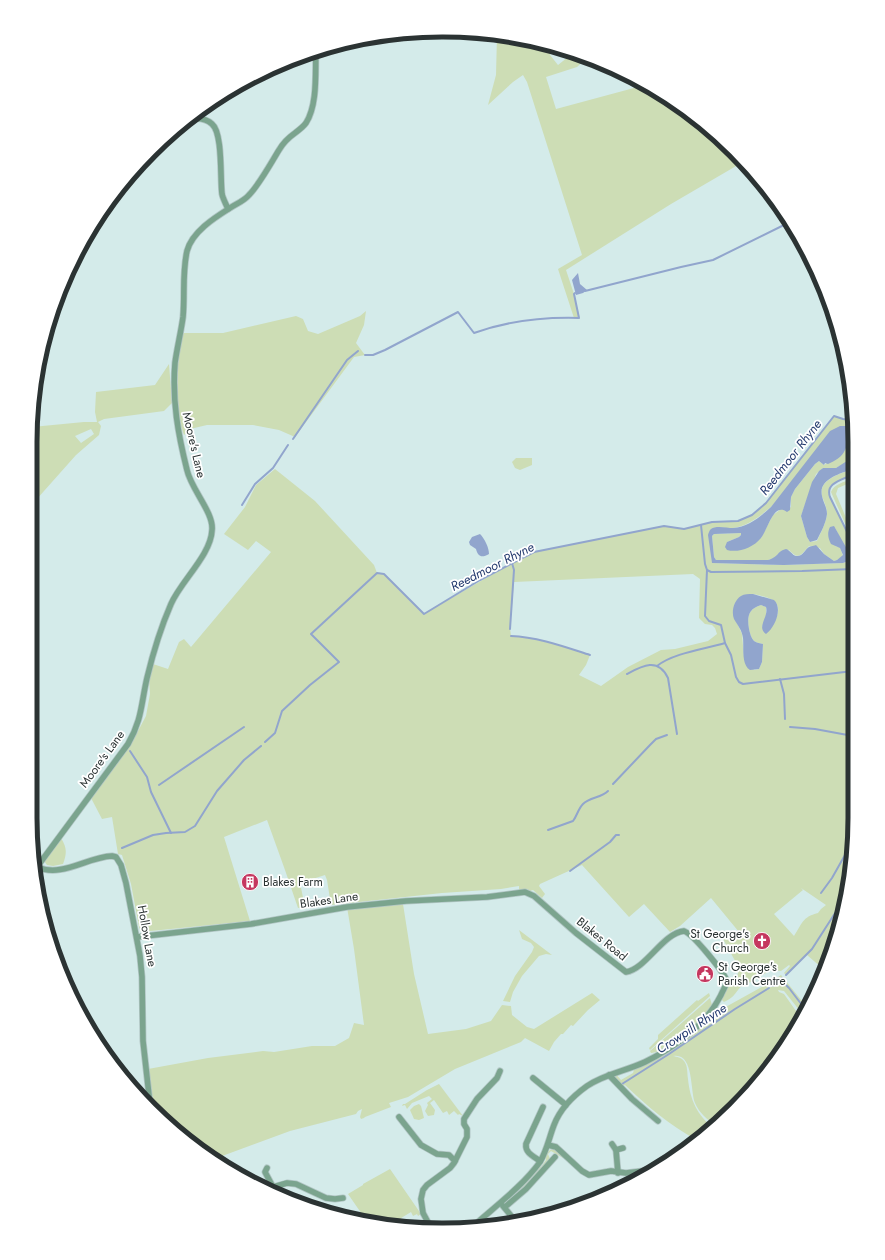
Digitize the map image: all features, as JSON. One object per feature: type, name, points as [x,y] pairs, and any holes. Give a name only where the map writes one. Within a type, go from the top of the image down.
[{"type":"street","name":"Moore's Lane","points":[[40,864],[135,732],[142,708],[147,678],[169,610],[177,593],[203,555],[211,539],[211,518],[191,483],[185,462],[175,411],[174,381],[178,340],[183,318],[183,283],[187,251],[190,242],[195,236],[228,209],[249,196],[283,144],[306,123],[313,104],[316,58]]},
{"type":"street","points":[[199,119],[214,124],[219,140],[222,194],[228,209]]},
{"type":"street","name":"Hollow Lane","points":[[40,868],[50,870],[63,869],[107,856],[116,857],[121,865],[126,883],[141,963],[143,1041],[149,1097]]},
{"type":"street","name":"Blakes Lane","points":[[137,937],[251,924],[347,907],[414,901],[487,897],[525,892]]},
{"type":"street","name":"Blakes Road","points":[[525,892],[534,896],[591,945],[626,972],[635,969],[674,934],[681,931],[687,932],[706,952],[727,981],[715,1006],[697,1026],[673,1045],[646,1062],[609,1075]]},
{"type":"street","points":[[428,1222],[423,1213],[421,1199],[422,1192],[427,1185],[450,1168],[455,1162],[467,1137],[467,1129],[464,1124],[464,1119],[478,1099],[497,1078],[500,1071]]},
{"type":"street","points":[[479,1221],[521,1184],[540,1161],[548,1145],[554,1124],[566,1105],[587,1086],[609,1075],[632,1099],[658,1121]]},
{"type":"street","points":[[533,1078],[566,1105]]},
{"type":"street","points":[[540,1161],[529,1153],[526,1148],[526,1144],[543,1107]]},
{"type":"street","points":[[399,1117],[421,1145],[437,1154],[449,1154],[455,1162]]},
{"type":"street","points":[[612,1144],[616,1150],[618,1172]]},
{"type":"street","points":[[548,1145],[556,1147],[589,1175],[642,1171]]},
{"type":"street","points":[[616,1150],[623,1148]]},
{"type":"street","points":[[505,1207],[526,1189],[555,1156]]},
{"type":"street","points":[[267,1168],[265,1175],[269,1184]]},
{"type":"street","points":[[276,1187],[287,1183],[296,1184],[326,1198],[343,1198]]},
{"type":"street","points":[[500,1202],[512,1217]]},
{"type":"green space","points":[[497,40],[551,52],[550,55],[558,65],[568,57],[582,62],[577,67],[546,77],[556,109],[637,87],[668,105],[689,121],[710,138],[738,165],[671,204],[566,270],[580,319],[574,318],[558,269],[582,255],[527,82],[523,75],[488,105],[496,75]]},
{"type":"green space","points":[[366,311],[364,325],[356,343],[365,355],[354,357],[295,437],[279,430],[253,425],[207,425],[190,429],[184,435],[176,412],[177,370],[182,333],[223,333],[296,316],[303,319],[308,331],[318,334],[360,316]]},
{"type":"green space","points":[[169,364],[172,403],[164,411],[104,419],[98,422],[101,426],[99,435],[76,455],[37,499],[38,426],[97,422],[95,412],[96,392],[155,385]],"holes":[[[91,429],[94,434],[81,443],[75,436]]]},
{"type":"green space","points":[[834,416],[847,419],[847,426],[763,514],[749,523],[738,527],[711,529],[712,563],[784,565],[843,563],[848,561],[847,844],[845,870],[840,897],[834,922],[820,966],[807,955],[786,975],[784,973],[790,966],[789,965],[781,971],[771,970],[747,984],[748,986],[744,984],[731,998],[724,1002],[721,999],[728,985],[737,978],[739,968],[723,939],[739,932],[711,898],[680,926],[670,932],[644,904],[629,917],[582,865],[540,884],[539,886],[545,894],[542,898],[533,890],[519,890],[519,886],[331,905],[325,875],[300,883],[305,907],[298,908],[267,820],[224,837],[250,921],[141,932],[131,884],[122,855],[118,854],[112,817],[102,819],[91,798],[130,746],[146,716],[150,694],[149,679],[153,664],[168,669],[179,642],[184,639],[191,647],[271,552],[256,541],[248,550],[224,534],[245,507],[256,485],[275,469],[315,501],[374,565],[377,573],[384,574],[424,614],[510,564],[534,552],[664,526],[684,529],[712,522],[738,521],[752,515],[766,503]],"holes":[[[693,574],[700,579],[699,618],[705,624],[712,625],[717,634],[708,641],[675,649],[661,650],[628,667],[601,686],[579,675],[586,665],[590,655],[541,641],[511,636],[510,628],[514,582]],[[753,594],[770,598],[778,607],[778,614],[774,624],[762,627],[766,616],[766,607],[761,605],[753,609],[749,614],[748,625],[751,637],[757,643],[763,644],[762,662],[759,669],[754,670],[744,657],[742,634],[733,614],[735,603]],[[801,888],[826,905],[818,913],[805,919],[794,936],[774,914],[803,890]]]},
{"type":"green space","points":[[848,440],[848,461],[836,468],[823,468],[816,474],[801,516],[810,542],[817,541],[827,514],[822,496],[823,485],[831,478],[848,471],[848,477],[832,485],[829,492],[848,534],[848,554],[835,528],[835,546],[840,547],[843,556],[837,560],[834,561],[824,554],[820,548],[809,546],[799,556],[795,555],[789,550],[780,552],[775,558],[768,560],[716,560],[714,557],[712,536],[714,534],[742,534],[739,537],[727,542],[761,538],[773,515],[781,509],[784,509],[785,511],[791,507],[791,497],[795,489],[815,464],[819,461],[824,465],[827,463],[847,444]]},
{"type":"green space","points":[[516,458],[532,458],[532,465],[520,470],[515,468],[512,462]]},
{"type":"green space","points":[[848,480],[848,484],[838,488],[836,494],[848,522],[848,530],[831,492],[832,489]]},
{"type":"green space","points":[[61,838],[66,851],[63,864],[53,866],[47,865],[44,861]]},
{"type":"green space","points":[[403,904],[414,974],[428,1034],[466,1029],[491,1021],[502,1005],[511,1006],[512,1015],[527,1027],[534,1029],[592,993],[600,1000],[573,1026],[571,1025],[563,1034],[561,1034],[549,1051],[525,1038],[521,1042],[455,1069],[408,1097],[389,1103],[391,1107],[364,1118],[361,1119],[360,1117],[362,1109],[356,1114],[290,1131],[220,1157],[175,1122],[151,1099],[148,1069],[208,1058],[263,1051],[274,1052],[312,1046],[335,1046],[349,1038],[354,1023],[364,1025],[347,907]]},
{"type":"green space","points":[[519,930],[552,955],[546,954],[539,956],[522,976],[513,992],[510,1002],[503,1001],[515,976],[534,947],[531,943],[522,939]]},
{"type":"green space","points":[[781,975],[803,1002],[799,1010],[784,991],[778,990],[784,994],[798,1013],[780,1043],[764,1064],[747,1085],[710,1122],[701,1113],[695,1103],[690,1073],[685,1060],[680,1056],[673,1056],[679,1057],[684,1061],[687,1067],[689,1086],[695,1106],[708,1123],[692,1137],[659,1115],[625,1085],[622,1086],[614,1076],[615,1073],[621,1080],[633,1073],[634,1070],[645,1065],[692,1033],[722,1009],[767,984],[769,988],[773,986],[771,982]]},
{"type":"green space","points":[[709,993],[710,996],[650,1050],[649,1048],[658,1039],[658,1035],[697,1000],[698,1001]]},
{"type":"green space","points":[[710,998],[712,1005],[691,1028],[672,1043],[658,1051],[651,1053],[650,1051]]},
{"type":"green space","points":[[439,1084],[463,1116],[458,1115],[454,1111],[449,1115],[447,1111],[443,1113],[434,1100],[430,1103],[435,1110],[434,1115],[428,1116],[425,1111],[428,1105],[427,1103],[432,1099],[429,1096],[412,1103],[407,1109],[405,1105],[402,1106],[403,1104]]},
{"type":"green space","points":[[419,1104],[421,1106],[424,1118],[419,1120],[414,1119],[410,1110]]},
{"type":"green space","points":[[553,1149],[556,1149],[564,1156],[563,1158],[551,1151],[548,1154],[550,1159],[531,1182],[509,1199],[532,1177],[538,1167],[541,1167],[546,1160],[545,1157],[547,1153]]},
{"type":"green space","points":[[390,1169],[421,1214],[418,1216],[417,1214],[413,1216],[411,1212],[397,1221],[362,1215],[348,1194]]},
{"type":"water","points":[[578,273],[580,284],[587,290],[576,295],[572,280]]},
{"type":"water","points":[[840,426],[847,426],[848,441],[842,455],[828,464],[825,463],[824,465],[819,461],[815,464],[795,489],[791,497],[790,510],[787,512],[782,510],[778,511],[774,514],[764,534],[754,545],[736,551],[727,550],[725,547],[727,542],[739,537],[741,533],[714,534],[712,536],[714,557],[716,560],[768,560],[786,549],[798,556],[809,547],[816,545],[824,554],[834,561],[843,555],[840,548],[831,544],[829,540],[829,529],[830,527],[834,526],[848,551],[848,561],[843,563],[784,565],[712,563],[708,535],[709,531],[713,528],[719,527],[733,528],[744,526],[763,514],[771,507],[830,431]]},
{"type":"water","points":[[848,460],[848,470],[836,475],[823,485],[822,496],[827,514],[817,540],[810,542],[801,516],[812,482],[819,471],[823,468],[836,468]]},
{"type":"water","points":[[480,534],[485,541],[489,552],[489,554],[484,556],[479,555],[476,549],[470,545],[469,542],[472,537]]},
{"type":"water","points":[[753,594],[774,600],[777,604],[778,613],[775,623],[766,634],[763,631],[762,625],[766,614],[766,607],[761,605],[753,609],[749,614],[748,625],[751,637],[757,643],[763,644],[762,662],[759,669],[750,670],[745,664],[742,635],[740,628],[734,619],[733,613],[735,603],[741,596]]},
{"type":"waterway","points":[[585,291],[713,260],[785,225]]},
{"type":"waterway","points":[[365,355],[373,355],[385,350],[458,312],[474,333],[499,325],[512,323],[552,318],[579,318],[575,293]]},
{"type":"waterway","points":[[293,439],[347,360],[358,351]]},
{"type":"waterway","name":"Reedmoor Rhyne","points":[[265,742],[275,733],[282,711],[310,685],[339,662],[311,634],[377,573],[384,574],[424,614],[480,580],[534,552],[664,526],[684,529],[712,522],[738,521],[752,515],[766,503],[834,416],[847,419]]},
{"type":"waterway","points":[[242,505],[255,484],[273,468],[288,445]]},
{"type":"waterway","name":"Crowpill Rhyne","points":[[848,477],[832,485],[829,492],[848,534]]},
{"type":"waterway","points":[[701,525],[705,564],[707,570],[711,572],[848,569]]},
{"type":"waterway","points":[[510,629],[514,570],[512,563]]},
{"type":"waterway","points":[[707,570],[705,616],[709,621],[721,625],[725,643],[731,655],[736,677],[739,682],[743,684],[848,672]]},
{"type":"waterway","points":[[511,636],[541,640],[590,655]]},
{"type":"waterway","points":[[657,666],[680,655],[725,643]]},
{"type":"waterway","points":[[627,674],[638,668],[649,665],[655,665],[664,671],[668,678],[677,734]]},
{"type":"waterway","points":[[780,679],[784,694],[785,719]]},
{"type":"waterway","points":[[159,785],[244,727]]},
{"type":"waterway","points":[[790,727],[815,729],[848,735]]},
{"type":"waterway","points":[[613,784],[656,739],[667,735]]},
{"type":"waterway","name":"Reedmoor Rhyne","points":[[122,848],[153,835],[185,832],[195,826],[217,791],[244,760],[261,746]]},
{"type":"waterway","points":[[130,751],[147,777],[151,792],[171,833]]},
{"type":"waterway","points":[[548,830],[573,821],[583,804],[608,791]]},
{"type":"waterway","points":[[570,871],[610,842],[616,835],[619,835]]},
{"type":"waterway","points":[[821,893],[832,878],[846,853]]},
{"type":"waterway","name":"Crowpill Rhyne","points":[[786,975],[812,949],[837,910]]},
{"type":"waterway","name":"Crowpill Rhyne","points":[[773,986],[782,978]]},
{"type":"waterway","points":[[781,980],[802,1005]]},
{"type":"waterway","name":"Crowpill Rhyne","points":[[622,1084],[769,988]]},
{"type":"place","name":"Blakes Farm","points":[[250,882]]},
{"type":"place","name":"St George's Church","points":[[762,941]]},
{"type":"place","name":"St George's Parish Centre","points":[[705,974]]}]
